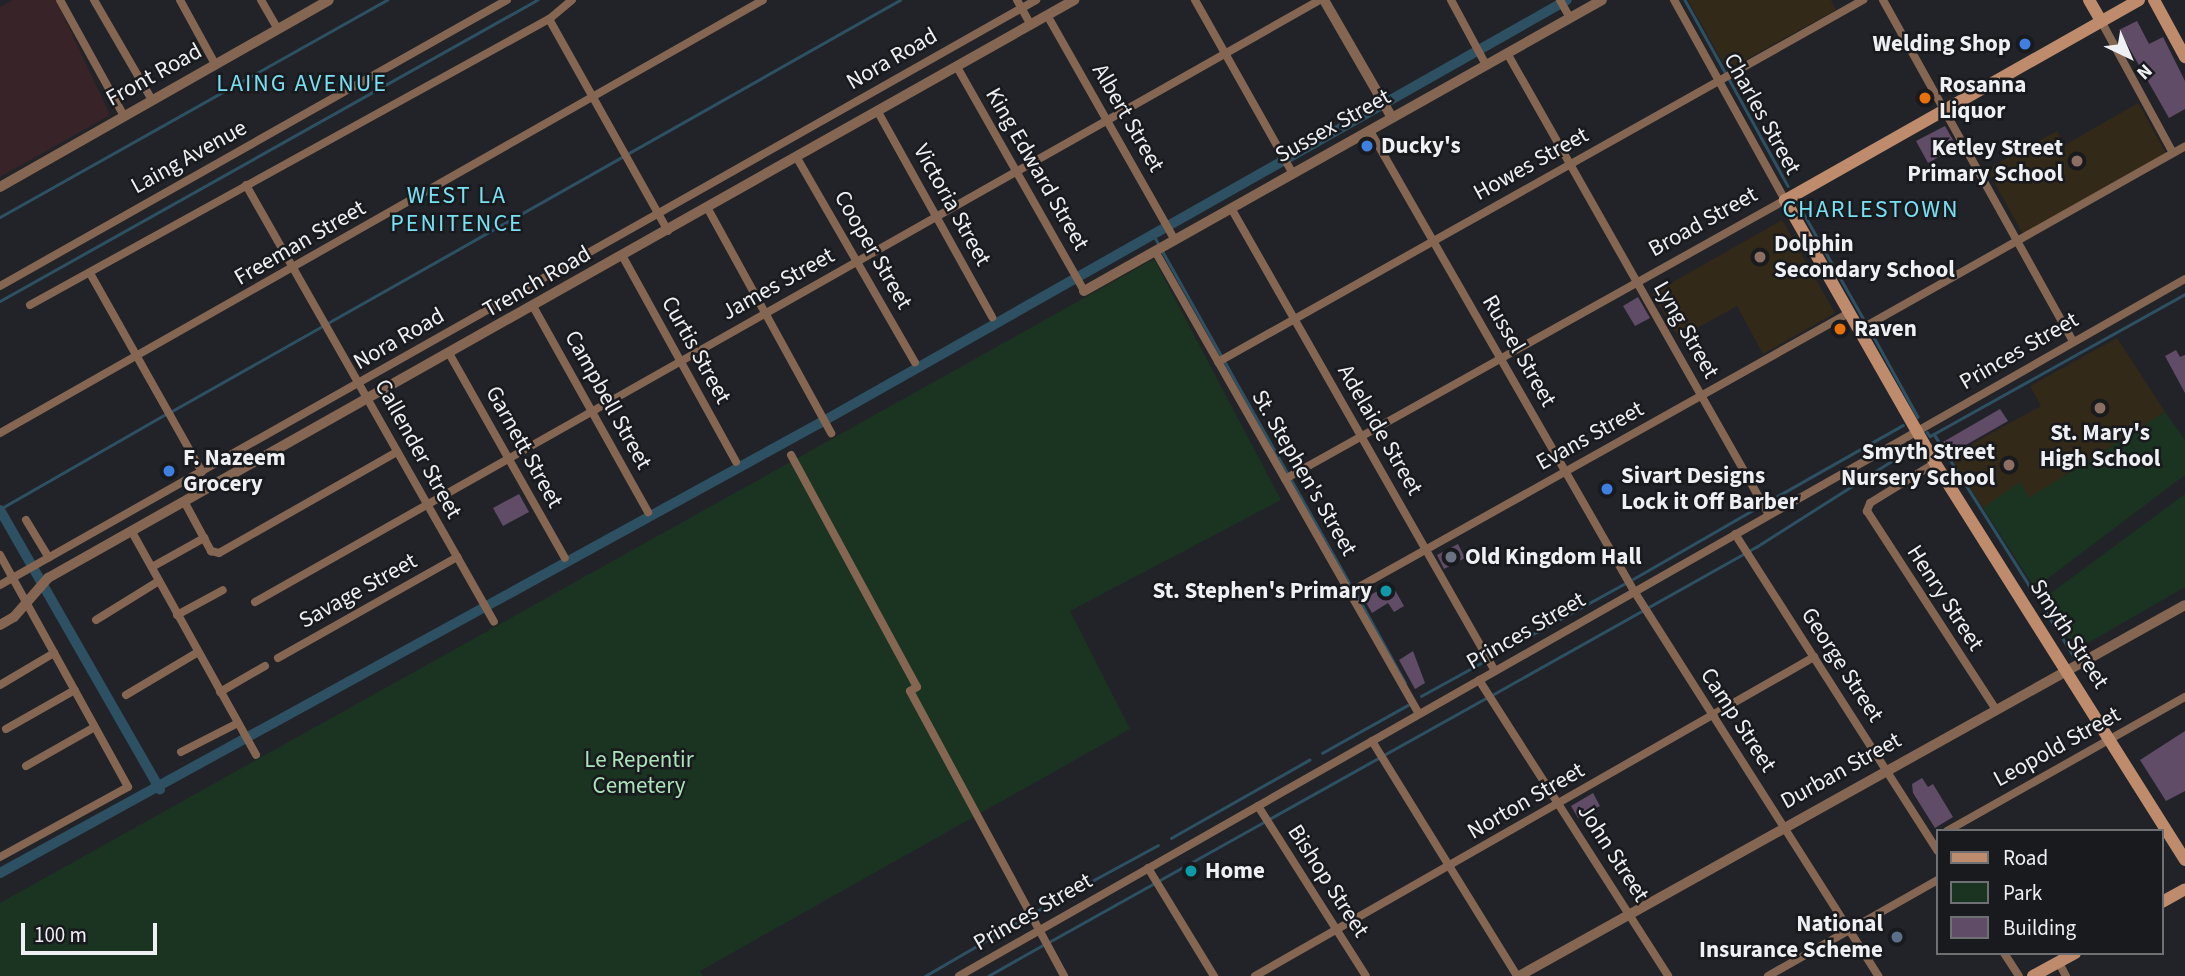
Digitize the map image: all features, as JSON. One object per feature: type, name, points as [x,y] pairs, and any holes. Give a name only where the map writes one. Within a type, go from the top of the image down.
[{"type":"main road","points":[[2089,0],[2101,21]]},
{"type":"main road","name":"Broad Street","points":[[1786,200],[2139,0]]},
{"type":"main road","points":[[2154,0],[2185,57]]},
{"type":"main road","name":"Charles Street","points":[[1786,200],[1916,431]]},
{"type":"main road","name":"Smyth Street","points":[[1916,431],[2185,860]]},
{"type":"main road","points":[[2164,901],[2185,889]]},
{"type":"main road","points":[[2033,976],[2071,955]]},
{"type":"street","points":[[60,0],[124,116]]},
{"type":"street","points":[[94,0],[152,100]]},
{"type":"street","points":[[180,0],[215,64]]},
{"type":"street","points":[[261,0],[278,29]]},
{"type":"street","name":"Front Road","points":[[0,187],[329,0]]},
{"type":"street","name":"Laing Avenue","points":[[0,286],[507,0]]},
{"type":"street","points":[[30,305],[91,275],[246,185],[549,19],[572,0]]},
{"type":"street","name":"Freeman Street","points":[[0,433],[294,269],[763,0]]},
{"type":"street","name":"Nora Road","points":[[0,585],[659,214],[1020,4],[1035,0]]},
{"type":"street","name":"Trench Road","points":[[0,625],[26,603],[48,578],[369,402],[1074,0]]},
{"type":"street","points":[[1195,0],[1292,172]]},
{"type":"street","points":[[1322,0],[1389,114]]},
{"type":"street","name":"James Street","points":[[256,602],[1322,0]]},
{"type":"street","points":[[1451,0],[1484,61]]},
{"type":"street","points":[[1560,0],[1568,15]]},
{"type":"street","name":"Sussex Street","points":[[1084,291],[1292,172],[1370,131],[1389,114],[1484,61],[1507,53],[1568,15],[1602,0]]},
{"type":"street","name":"Charles Street","points":[[1674,0],[1786,200]]},
{"type":"street","name":"Howes Street","points":[[1218,362],[1863,0]]},
{"type":"street","points":[[1883,0],[2073,342]]},
{"type":"street","points":[[1020,4],[1031,25]]},
{"type":"street","name":"Albert Street","points":[[1047,15],[1175,240]]},
{"type":"street","points":[[549,19],[668,231]]},
{"type":"street","points":[[2101,21],[2173,153]]},
{"type":"street","name":"Lyng Street","points":[[1507,53],[1769,515]]},
{"type":"street","name":"King Edward Street","points":[[957,67],[1084,291]]},
{"type":"street","name":"Victoria Street","points":[[878,112],[992,317]]},
{"type":"street","name":"Russel Street","points":[[1370,131],[1634,591]]},
{"type":"street","points":[[1859,330],[2185,146]]},
{"type":"street","name":"Cooper Street","points":[[797,158],[915,362]]},
{"type":"street","name":"Callender Street","points":[[246,185],[492,620]]},
{"type":"street","name":"Broad Street","points":[[1285,479],[1786,200]]},
{"type":"street","name":"Adelaide Street","points":[[1231,208],[1495,671]]},
{"type":"street","points":[[708,209],[831,433]]},
{"type":"street","name":"St. Stephen's Street","points":[[1155,251],[1419,714]]},
{"type":"street","name":"Curtis Street","points":[[623,257],[736,462]]},
{"type":"street","points":[[91,275],[202,472]]},
{"type":"street","name":"Princes Street","points":[[959,976],[1039,935],[1260,810],[1374,745],[1419,714],[2185,279]]},
{"type":"street","name":"Campbell Street","points":[[534,308],[648,512]]},
{"type":"street","name":"Evans Street","points":[[1350,592],[1849,313]]},
{"type":"street","name":"Garnett Street","points":[[450,355],[565,558]]},
{"type":"street","points":[[185,503],[213,553],[222,552],[397,452]]},
{"type":"street","points":[[791,455],[918,687],[910,691],[1039,935],[1064,976]]},
{"type":"street","name":"Henry Street","points":[[1935,463],[1868,506],[1996,710]]},
{"type":"street","points":[[26,520],[48,558]]},
{"type":"street","points":[[132,532],[256,755]]},
{"type":"street","name":"George Street","points":[[1735,534],[1886,770],[1935,838]]},
{"type":"street","points":[[152,567],[204,538]]},
{"type":"street","points":[[0,555],[128,787],[0,857]]},
{"type":"street","name":"Savage Street","points":[[278,658],[457,557]]},
{"type":"street","points":[[96,620],[159,581]]},
{"type":"street","points":[[177,615],[223,590]]},
{"type":"street","name":"Camp Street","points":[[1634,591],[1878,976]]},
{"type":"street","name":"Durban Street","points":[[1518,976],[2185,605]]},
{"type":"street","points":[[126,695],[198,652]]},
{"type":"street","points":[[0,685],[54,653]]},
{"type":"street","name":"Norton Street","points":[[1255,976],[1559,805],[1814,657]]},
{"type":"street","points":[[220,692],[265,666]]},
{"type":"street","name":"John Street","points":[[1479,680],[1668,976]]},
{"type":"street","points":[[6,729],[75,690]]},
{"type":"street","name":"Leopold Street","points":[[1951,829],[2185,697]]},
{"type":"street","points":[[181,752],[238,723]]},
{"type":"street","points":[[26,766],[95,727]]},
{"type":"street","points":[[1374,745],[1448,868],[1518,976]]},
{"type":"street","name":"Bishop Street","points":[[1260,810],[1366,976]]},
{"type":"street","points":[[1150,872],[1213,976]]},
{"type":"street","points":[[1768,976],[1937,881]]},
{"type":"street","points":[[2005,955],[2019,976]]},
{"type":"street","points":[[2059,962],[2066,976]]},
{"type":"shaded area","points":[[13,0],[56,0],[110,115],[0,177],[0,7]]},
{"type":"shaded area","points":[[1688,0],[1831,0],[1836,10],[1727,70]]},
{"type":"shaded area","name":"Ketley Street Primary School","points":[[2138,103],[2166,153],[2023,234],[1987,169],[2057,131],[2065,145]]},
{"type":"shaded area","name":"Dolphin Secondary School","points":[[1782,220],[1835,313],[1763,354],[1737,306],[1679,338],[1652,294]]},
{"type":"shaded area","name":"St. Mary's High School","points":[[2117,338],[2165,412],[2028,499],[2019,483],[1983,508],[1950,456],[2041,406],[2030,386]]},
{"type":"green space","name":"Le Repentir Cemetery","points":[[1154,259],[1281,500],[1070,611],[1130,729],[700,971],[703,976],[0,976],[0,903]]},
{"type":"green space","points":[[2165,412],[2185,440],[2185,475],[2035,588],[1983,508],[2020,482],[2029,498]]},
{"type":"green space","points":[[2185,494],[2185,587],[2076,650],[2043,599]]},
{"type":"building","points":[[2137,21],[2149,44],[2163,37],[2185,81],[2185,109],[2169,118],[2119,30]]},
{"type":"building","points":[[1945,126],[1957,147],[1928,163],[1916,141]]},
{"type":"building","points":[[1638,297],[1650,318],[1635,326],[1623,306]]},
{"type":"building","points":[[2176,350],[2180,357],[2185,355],[2185,393],[2165,356]]},
{"type":"building","points":[[2000,409],[2008,421],[1950,454],[1943,442]]},
{"type":"building","points":[[519,494],[529,512],[503,526],[493,508]]},
{"type":"building","name":"Old Kingdom Hall","points":[[1458,544],[1465,558],[1444,569],[1437,555]]},
{"type":"building","name":"St. Stephen's Primary","points":[[1391,583],[1404,606],[1394,612],[1388,603],[1372,613],[1364,599]]},
{"type":"building","name":"St. Stephen's Primary","points":[[1413,651],[1425,683],[1415,689],[1399,660]]},
{"type":"building","points":[[2185,731],[2185,791],[2166,801],[2140,760]]},
{"type":"building","points":[[1922,778],[1928,787],[1933,784],[1953,817],[1935,828],[1913,793],[1912,784]]},
{"type":"building","points":[[1593,793],[1600,806],[1578,818],[1571,806]]},
{"type":"waterway","points":[[0,217],[387,0]]},
{"type":"waterway","points":[[0,301],[537,0]]},
{"type":"waterway","points":[[172,411],[900,0]]},
{"type":"waterway","points":[[0,873],[820,423],[1567,0]]},
{"type":"waterway","points":[[1685,0],[1725,72]]},
{"type":"waterway","points":[[1729,79],[1788,186]]},
{"type":"waterway","points":[[1796,200],[1867,325]]},
{"type":"waterway","points":[[1153,234],[1160,246]]},
{"type":"waterway","points":[[1163,252],[1352,587]]},
{"type":"waterway","points":[[1927,432],[1930,436],[2185,294]]},
{"type":"waterway","points":[[1870,330],[1918,417]]},
{"type":"waterway","points":[[0,509],[166,414]]},
{"type":"waterway","points":[[1767,502],[1903,425]]},
{"type":"waterway","points":[[1934,434],[2073,655]]},
{"type":"waterway","points":[[1492,695],[1756,547],[1915,446]]},
{"type":"waterway","points":[[1633,579],[1758,507]]},
{"type":"waterway","points":[[0,510],[160,789]]},
{"type":"waterway","points":[[1491,657],[1624,584]]},
{"type":"waterway","points":[[1356,593],[1405,682]]},
{"type":"waterway","points":[[1421,696],[1481,663]]},
{"type":"waterway","points":[[1049,942],[1486,698]]},
{"type":"waterway","points":[[1322,753],[1408,705]]},
{"type":"waterway","points":[[1171,838],[1309,760]]},
{"type":"waterway","points":[[1033,913],[1158,845]]},
{"type":"waterway","points":[[925,976],[1020,921]]},
{"type":"waterway","points":[[988,976],[1043,945]]},
{"type":"place","name":"Welding Shop","points":[[2025,44]]},
{"type":"place","name":"Rosanna Liquor","points":[[1925,98]]},
{"type":"place","name":"Ducky's","points":[[1367,146]]},
{"type":"place","name":"Ketley Street Primary School","points":[[2077,161]]},
{"type":"place","name":"Dolphin Secondary School","points":[[1760,257]]},
{"type":"place","name":"Raven","points":[[1840,329]]},
{"type":"place","name":"St. Mary's High School","points":[[2100,408]]},
{"type":"place","name":"Smyth Street Nursery School","points":[[2009,465]]},
{"type":"place","name":"F. Nazeem Grocery","points":[[169,471]]},
{"type":"place","name":"Sivart Designs Lock it Off Barber","points":[[1607,489]]},
{"type":"place","name":"Old Kingdom Hall","points":[[1451,557]]},
{"type":"place","name":"St. Stephen's Primary","points":[[1386,591]]},
{"type":"place","name":"Home","points":[[1191,871]]},
{"type":"place","name":"National Insurance Scheme","points":[[1897,937]]},
{"type":"district","name":"LAING AVENUE","points":[[302,84]]},
{"type":"district","name":"WEST LA PENITENCE","points":[[457,210]]},
{"type":"district","name":"CHARLESTOWN","points":[[1871,210]]}]
